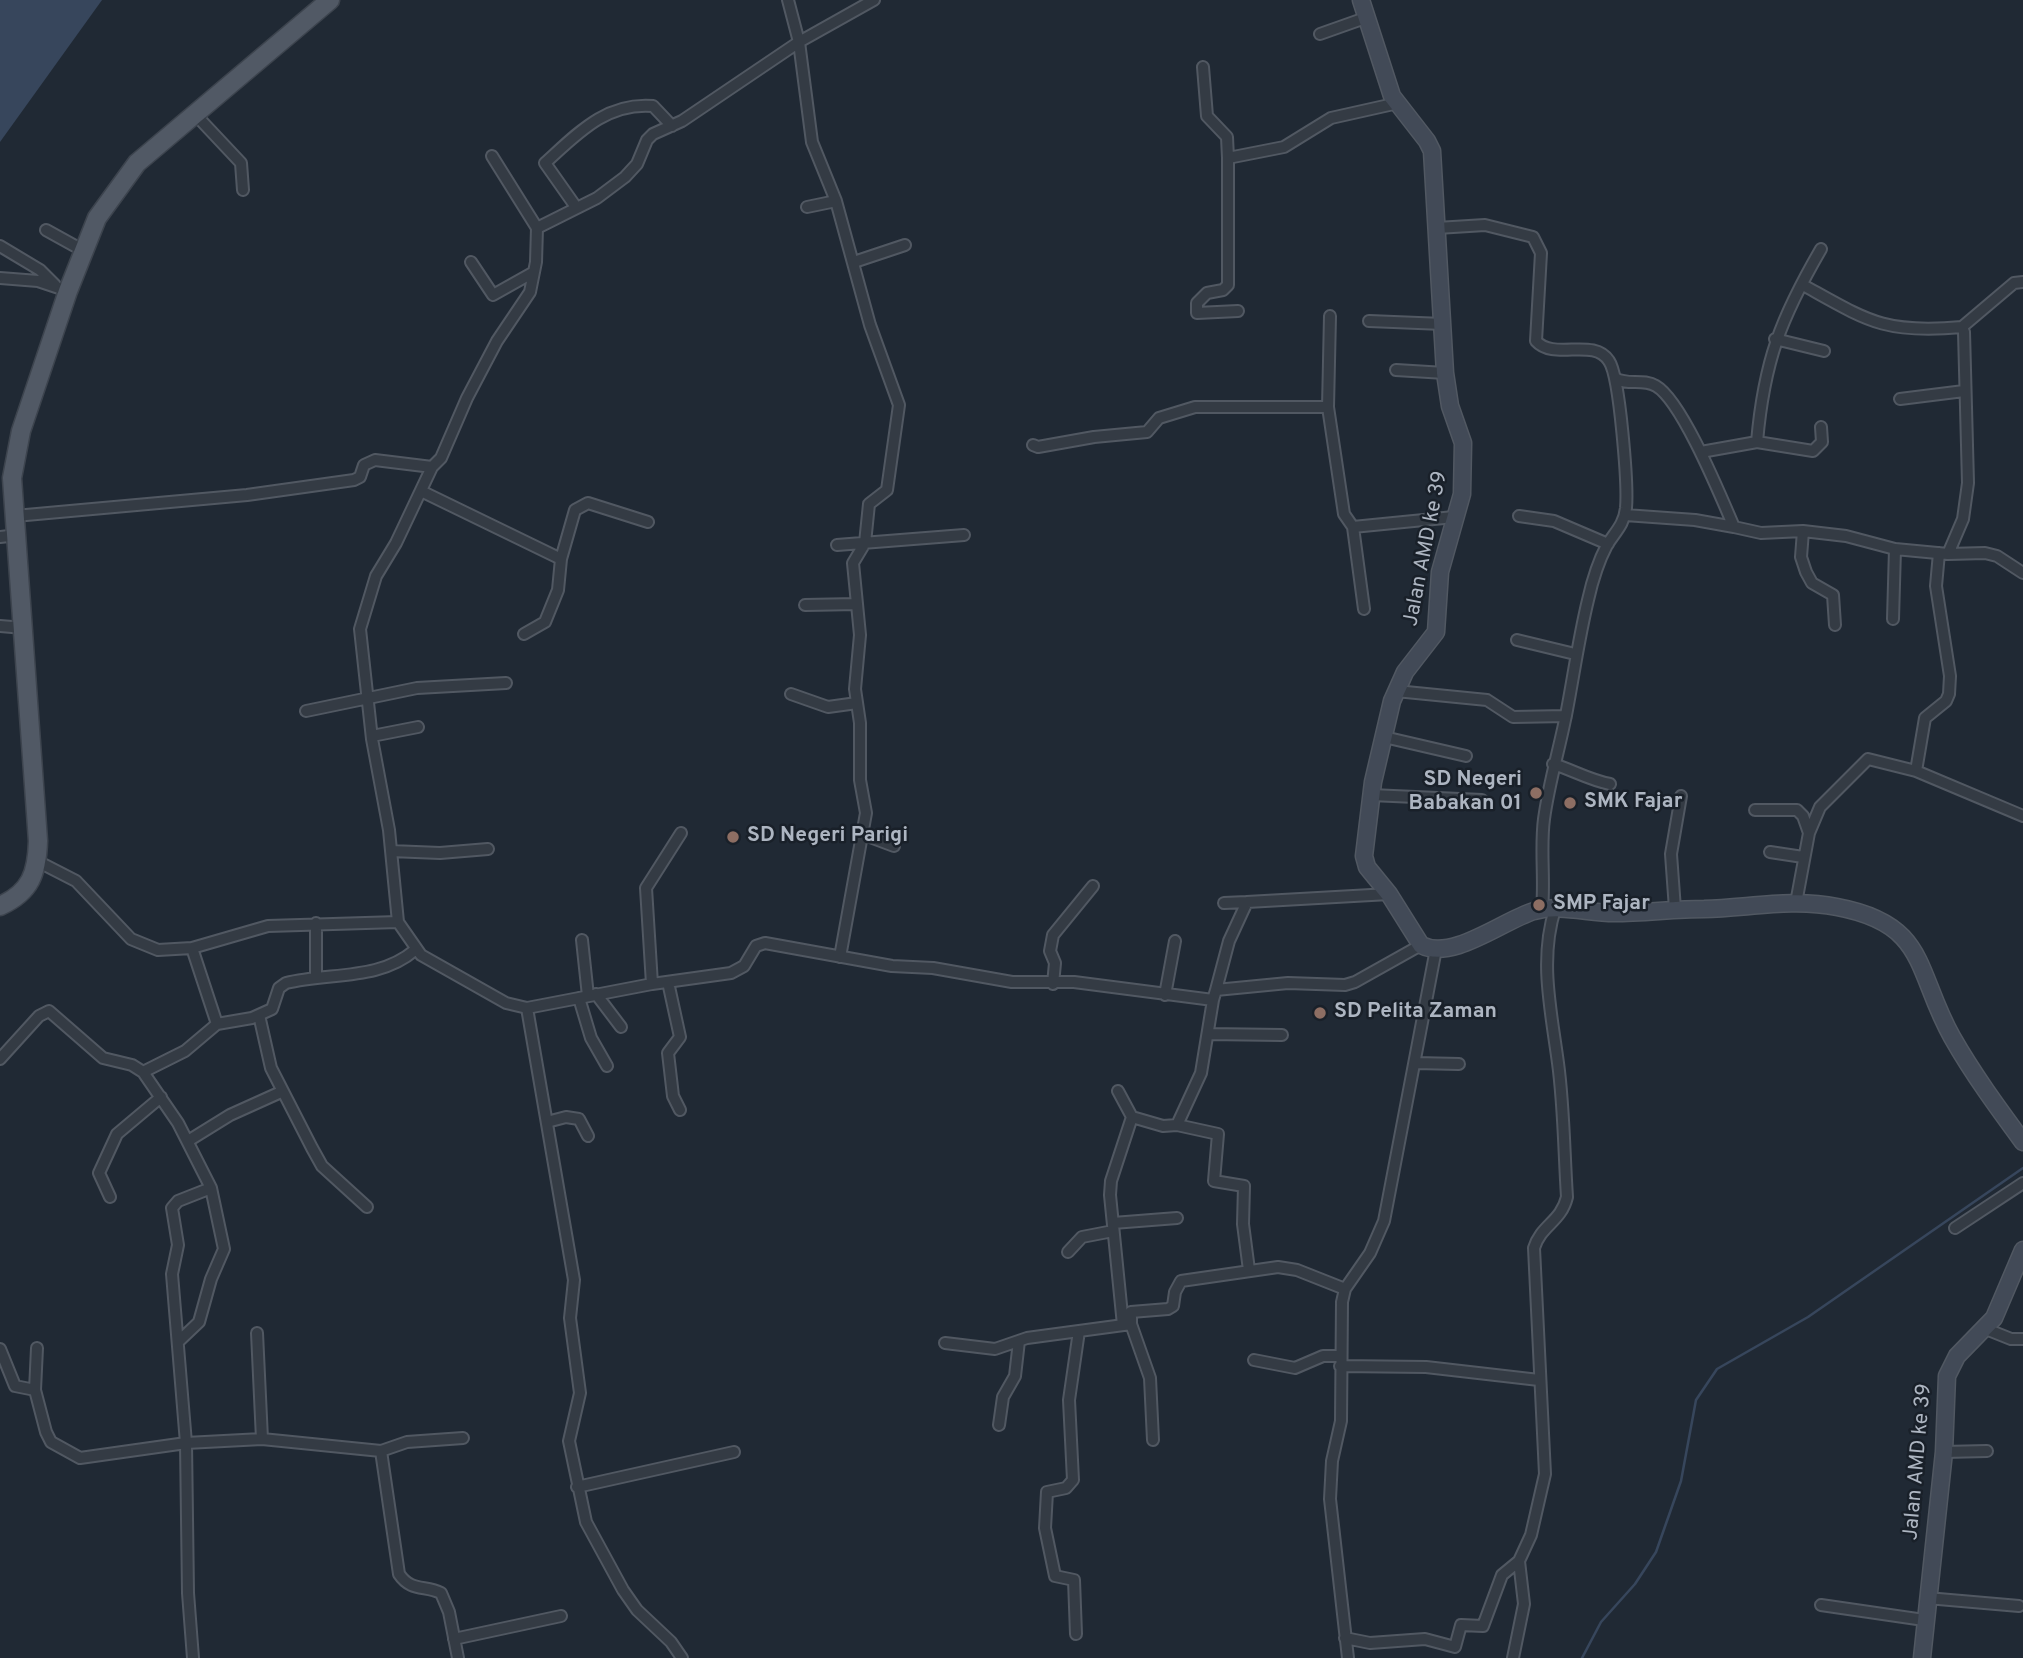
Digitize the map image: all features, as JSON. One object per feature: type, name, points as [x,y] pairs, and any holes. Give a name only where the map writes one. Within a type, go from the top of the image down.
[{"type":"main road","points":[[0,906],[24,893],[34,875],[37,861],[23,628],[8,536],[15,516],[14,457],[61,288],[84,251],[97,218],[137,163],[330,0]]},
{"type":"street","points":[[788,0],[799,41],[810,135],[836,201],[870,325],[900,412],[894,435],[887,490],[869,504],[865,543],[853,563],[860,635],[855,676],[860,780],[866,807],[840,957]]},
{"type":"street","points":[[537,228],[597,198],[625,177],[637,164],[649,137],[672,125],[799,41],[874,0]]},
{"type":"street","name":"Jalan AMD ke 39","points":[[1361,0],[1387,83],[1432,151],[1445,373],[1450,406],[1461,431],[1464,458],[1462,494],[1440,572],[1436,632],[1405,672],[1396,691],[1371,795],[1365,862],[1429,947]]},
{"type":"street","points":[[1320,34],[1368,17]]},
{"type":"street","points":[[1203,67],[1207,116],[1227,137],[1228,285],[1223,290],[1204,295],[1196,303],[1197,313],[1238,311]]},
{"type":"street","points":[[1228,158],[1284,147],[1331,118],[1398,103]]},
{"type":"street","points":[[576,207],[545,163],[576,136],[598,118],[618,109],[641,105],[653,106],[672,125]]},
{"type":"street","points":[[194,113],[241,163],[243,190]]},
{"type":"street","points":[[492,156],[537,228],[530,292],[497,341],[467,398],[441,458],[432,467],[396,543],[376,576],[362,620],[367,698],[391,851],[398,922],[415,950],[506,1003],[527,1008],[652,984],[731,973],[744,966],[756,946],[765,943],[892,966],[933,968],[1012,982],[1074,982],[1165,995],[1214,995],[1289,983],[1355,982],[1429,947],[1453,948],[1521,915],[1549,909],[1613,913],[1796,903],[1847,909],[1888,925],[1902,936],[1919,958],[1939,1011],[1971,1072],[2023,1142]]},
{"type":"street","points":[[807,207],[836,201]]},
{"type":"street","points":[[1345,1638],[1370,1643],[1425,1639],[1455,1647],[1461,1625],[1483,1626],[1502,1575],[1518,1561],[1531,1535],[1545,1474],[1534,1248],[1537,1238],[1563,1211],[1567,1197],[1558,1062],[1545,982],[1550,926],[1541,851],[1553,764],[1566,716],[1574,654],[1592,582],[1608,544],[1620,530],[1625,515],[1626,474],[1615,378],[1610,361],[1599,353],[1546,348],[1536,341],[1541,253],[1533,237],[1485,225],[1437,228]]},
{"type":"street","points":[[46,230],[84,251]]},
{"type":"street","points":[[854,262],[905,245]]},
{"type":"street","points":[[0,246],[40,270],[61,288]]},
{"type":"street","points":[[1757,442],[1765,375],[1775,339],[1793,298],[1803,285],[1821,249]]},
{"type":"street","points":[[471,262],[493,295],[534,272]]},
{"type":"street","points":[[0,278],[61,288]]},
{"type":"street","points":[[1803,285],[1863,319],[1889,327],[1919,331],[1962,327],[2014,284],[2023,282]]},
{"type":"street","points":[[1330,316],[1328,407],[1344,514],[1353,527],[1364,609]]},
{"type":"street","points":[[1369,321],[1443,324]]},
{"type":"street","points":[[1916,771],[1925,719],[1946,701],[1949,694],[1950,676],[1936,586],[1943,554],[1963,519],[1968,483],[1969,434],[1964,391],[1966,340],[1962,327]]},
{"type":"street","points":[[1775,339],[1824,351]]},
{"type":"street","points":[[1396,370],[1445,373]]},
{"type":"street","points":[[1615,378],[1621,382],[1650,383],[1658,387],[1701,452],[1734,527]]},
{"type":"street","points":[[1900,399],[1964,391]]},
{"type":"street","points":[[1033,445],[1038,447],[1084,438],[1147,432],[1159,418],[1195,407],[1328,407]]},
{"type":"street","points":[[1701,452],[1757,442],[1813,452],[1822,442],[1821,427]]},
{"type":"street","points":[[15,516],[234,496],[354,480],[361,475],[364,465],[372,460],[432,467]]},
{"type":"street","points":[[421,491],[561,559]]},
{"type":"street","points":[[524,634],[545,622],[558,590],[561,559],[575,510],[582,504],[648,522]]},
{"type":"street","points":[[1625,515],[1695,520],[1761,533],[1803,531],[1846,536],[1895,549],[1997,556],[2023,573]]},
{"type":"street","points":[[1519,516],[1555,521],[1608,544]]},
{"type":"street","points":[[1353,527],[1454,517]]},
{"type":"street","points":[[1803,531],[1803,564],[1812,583],[1833,595],[1835,625]]},
{"type":"street","points":[[837,545],[964,535]]},
{"type":"street","points":[[1893,619],[1895,549]]},
{"type":"street","points":[[805,605],[857,604]]},
{"type":"street","points":[[0,626],[23,628]]},
{"type":"street","points":[[1517,640],[1574,654]]},
{"type":"street","points":[[306,711],[423,687],[506,683]]},
{"type":"street","points":[[1396,691],[1487,700],[1513,717],[1566,716]]},
{"type":"street","points":[[791,694],[828,707],[857,703]]},
{"type":"street","points":[[372,736],[418,727]]},
{"type":"street","points":[[1384,737],[1466,756]]},
{"type":"street","points":[[1796,903],[1809,833],[1820,807],[1863,762],[1874,759],[1916,771],[2023,817]]},
{"type":"street","points":[[1553,764],[1572,769],[1590,780],[1610,784]]},
{"type":"street","points":[[1371,795],[1482,800]]},
{"type":"street","points":[[1675,909],[1671,854],[1681,796]]},
{"type":"street","points":[[1755,810],[1797,810],[1803,816],[1809,833]]},
{"type":"street","points":[[652,984],[646,888],[681,833]]},
{"type":"street","points":[[862,834],[894,846]]},
{"type":"street","points":[[391,851],[440,853],[488,849]]},
{"type":"street","points":[[1770,852],[1803,857]]},
{"type":"street","points":[[37,861],[76,881],[135,942],[158,950],[192,948],[268,926],[398,922]]},
{"type":"street","points":[[1053,984],[1055,963],[1050,951],[1053,936],[1093,886]]},
{"type":"street","points":[[1224,903],[1389,894]]},
{"type":"street","points":[[1177,1125],[1198,1083],[1214,995],[1229,941],[1247,902]]},
{"type":"street","points":[[316,923],[316,978]]},
{"type":"street","points":[[583,940],[591,1038],[607,1066]]},
{"type":"street","points":[[1165,995],[1175,941]]},
{"type":"street","points":[[1348,1658],[1330,1499],[1332,1461],[1341,1421],[1340,1317],[1345,1289],[1370,1253],[1384,1221],[1416,1063],[1429,947]]},
{"type":"street","points":[[192,948],[217,1024]]},
{"type":"street","points":[[143,1072],[185,1051],[217,1024],[260,1016],[272,1009],[282,985],[379,970],[398,963],[415,950]]},
{"type":"street","points":[[668,982],[680,1037],[668,1053],[673,1096],[680,1110]]},
{"type":"street","points":[[588,996],[621,1027]]},
{"type":"street","points":[[527,1008],[574,1280],[570,1318],[580,1394],[569,1441],[577,1488],[592,1535],[623,1590],[637,1610],[671,1642],[682,1658]]},
{"type":"street","points":[[0,1059],[39,1016],[49,1011],[103,1058],[132,1065],[143,1072],[161,1097],[188,1141],[211,1188],[224,1249],[208,1286],[199,1322],[178,1342]]},
{"type":"street","points":[[260,1016],[265,1048],[281,1091],[322,1166],[367,1207]]},
{"type":"street","points":[[1208,1034],[1282,1035]]},
{"type":"street","points":[[1416,1063],[1460,1064]]},
{"type":"street","points":[[188,1141],[230,1115],[281,1091]]},
{"type":"street","points":[[1118,1091],[1132,1118],[1111,1181],[1113,1227],[1127,1325],[1150,1378],[1153,1440]]},
{"type":"street","points":[[110,1197],[99,1173],[110,1146],[117,1134],[161,1097]]},
{"type":"street","points":[[547,1122],[566,1117],[579,1119],[588,1136]]},
{"type":"street","points":[[1132,1118],[1163,1126],[1177,1125],[1218,1134],[1214,1181],[1244,1186],[1243,1224],[1249,1270]]},
{"type":"street","points":[[1955,1228],[2023,1183]]},
{"type":"street","points":[[193,1658],[188,1594],[186,1443],[172,1271],[178,1245],[172,1208],[178,1201],[211,1188]]},
{"type":"street","points":[[1068,1252],[1082,1237],[1113,1227],[1177,1219]]},
{"type":"street","name":"Jalan AMD ke 39","points":[[1922,1658],[1944,1452],[1944,1406],[1950,1367],[1986,1329],[2002,1302],[2023,1250]]},
{"type":"street","points":[[1127,1325],[1131,1312],[1168,1309],[1173,1306],[1175,1292],[1181,1282],[1249,1270],[1297,1270],[1345,1289]]},
{"type":"street","points":[[945,1343],[986,1349],[1019,1341],[1127,1325]]},
{"type":"street","points":[[1986,1329],[2011,1339],[2023,1339]]},
{"type":"street","points":[[1076,1634],[1074,1580],[1055,1576],[1045,1528],[1047,1492],[1066,1488],[1073,1480],[1069,1399],[1079,1331]]},
{"type":"street","points":[[257,1333],[262,1439]]},
{"type":"street","points":[[999,1425],[1003,1397],[1015,1376],[1019,1341]]},
{"type":"street","points":[[37,1348],[35,1390],[48,1439],[79,1458],[186,1443],[262,1439],[381,1451],[407,1442],[463,1438]]},
{"type":"street","points":[[0,1349],[15,1386],[35,1390]]},
{"type":"street","points":[[1254,1360],[1295,1367],[1323,1356],[1340,1361],[1426,1367],[1539,1380]]},
{"type":"street","points":[[381,1451],[400,1574],[406,1583],[416,1588],[441,1592],[458,1658]]},
{"type":"street","points":[[1944,1452],[1987,1451]]},
{"type":"street","points":[[577,1488],[734,1452]]},
{"type":"street","points":[[1513,1658],[1524,1604],[1518,1561]]},
{"type":"street","points":[[1927,1598],[2019,1606]]},
{"type":"street","points":[[1821,1605],[1924,1620]]},
{"type":"street","points":[[454,1639],[561,1616]]},
{"type":"water","points":[[0,0],[102,0],[0,142]]},
{"type":"waterway","points":[[1582,1658],[1601,1622],[1635,1584],[1656,1552],[1681,1481],[1696,1400],[1717,1369],[1808,1317],[2023,1168]]},
{"type":"place","name":"SD Negeri Babakan 01","points":[[1536,793]]},
{"type":"place","name":"SMK Fajar","points":[[1570,803]]},
{"type":"place","name":"SD Negeri Parigi","points":[[733,837]]},
{"type":"place","name":"SMP Fajar","points":[[1539,905]]},
{"type":"place","name":"SD Pelita Zaman","points":[[1320,1013]]}]
